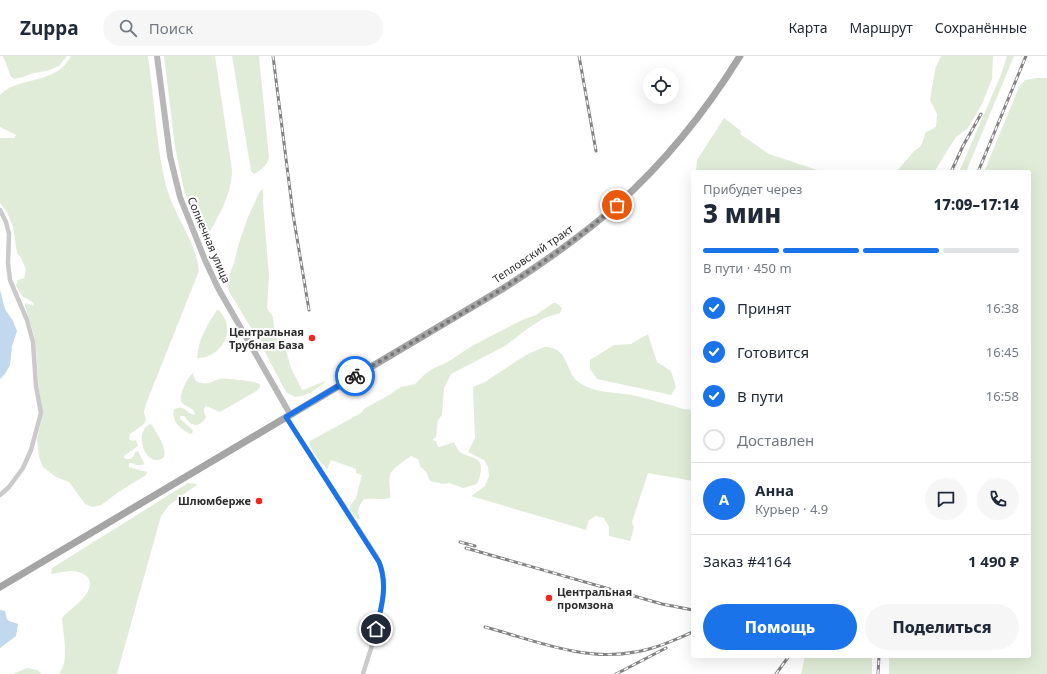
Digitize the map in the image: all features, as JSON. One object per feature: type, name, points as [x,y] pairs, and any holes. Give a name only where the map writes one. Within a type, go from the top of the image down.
[{"type":"main road","name":"Тепловский тракт","points":[[0,587],[504,288],[553,255],[596,223],[639,185],[670,152],[705,108],[740,56]]},
{"type":"street","name":"Солнечная улица","points":[[158,56],[170,156],[180,197],[204,260],[288,416],[377,557],[381,567],[384,581],[383,601],[363,674]]},
{"type":"street","points":[[0,210],[6,222],[9,234],[8,263],[10,280],[27,320],[33,342],[36,386],[41,413],[31,450],[23,468],[9,487],[0,495]]},
{"type":"green space","points":[[3,56],[67,56],[59,66],[50,70],[15,79],[11,77]]},
{"type":"green space","points":[[71,56],[148,56],[160,158],[165,181],[175,209],[194,249],[199,271],[146,404],[144,412],[146,420],[144,424],[130,434],[129,439],[132,441],[136,440],[138,446],[124,456],[126,459],[130,459],[134,456],[135,452],[138,451],[144,463],[143,465],[129,463],[129,467],[147,472],[146,475],[101,505],[93,507],[85,504],[69,482],[56,477],[43,467],[39,457],[37,439],[43,414],[39,391],[34,335],[25,306],[25,303],[34,306],[34,303],[22,296],[16,285],[18,280],[24,278],[26,270],[17,253],[13,227],[7,212],[0,203],[0,138],[14,138],[16,135],[0,127],[0,95],[13,86],[52,74],[63,67]]},
{"type":"green space","points":[[164,56],[215,56],[232,170],[230,186],[225,203],[209,233],[205,234],[200,231],[184,190],[175,147]]},
{"type":"green space","points":[[232,56],[259,56],[269,157],[266,165],[254,174],[251,171]]},
{"type":"green space","points":[[941,56],[993,56],[992,79],[982,104],[968,128],[956,137],[935,170],[898,170],[914,151],[921,146],[926,132],[936,127],[937,114],[930,100],[935,69]]},
{"type":"green space","points":[[1007,56],[1014,56],[967,170],[960,170],[1001,75]]},
{"type":"green space","points":[[1047,78],[1047,674],[889,674],[889,658],[1031,658],[1031,170],[985,170],[1019,87],[1025,80]]},
{"type":"green space","points":[[724,118],[741,131],[740,134],[769,154],[817,170],[696,170],[697,160]]},
{"type":"green space","points":[[263,189],[269,276],[267,308],[273,317],[274,327],[278,334],[280,345],[285,347],[291,368],[302,390],[325,381],[310,393],[302,396],[295,397],[286,392],[227,286],[228,278],[248,217],[260,191]]},
{"type":"green space","points":[[553,303],[556,303],[562,308],[560,313],[544,318],[505,346],[451,374],[444,388],[442,415],[438,420],[436,437],[432,440],[436,441],[438,447],[454,442],[459,451],[479,461],[481,470],[477,484],[463,488],[449,483],[443,484],[430,481],[426,472],[420,466],[418,459],[411,456],[396,467],[391,473],[389,479],[390,498],[364,499],[359,508],[358,513],[360,518],[358,520],[350,510],[350,506],[356,498],[362,475],[356,473],[356,469],[331,460],[327,469],[318,459],[309,444],[310,441],[361,413],[364,409],[401,387],[415,384],[425,374],[448,362],[470,347],[522,320],[536,315]]},
{"type":"green space","points":[[217,310],[220,311],[226,322],[227,335],[224,342],[216,352],[197,358],[201,339]]},
{"type":"green space","points":[[648,334],[657,362],[671,371],[676,387],[671,395],[597,379],[590,369],[590,360],[614,345],[631,344]]},
{"type":"green space","points":[[544,347],[552,348],[563,355],[575,379],[592,389],[631,395],[691,410],[691,481],[648,473],[632,522],[634,528],[630,541],[609,536],[609,527],[604,518],[596,516],[589,520],[586,530],[471,496],[485,486],[489,476],[488,467],[484,460],[468,452],[475,438],[473,387],[485,382],[526,355]]},
{"type":"green space","points":[[193,373],[195,380],[205,384],[219,379],[227,379],[257,383],[260,384],[260,387],[258,390],[220,412],[206,406],[204,412],[206,417],[198,424],[194,425],[184,416],[180,416],[180,419],[192,429],[193,432],[191,434],[178,425],[173,414],[174,410],[177,408],[182,408],[194,415],[195,413],[192,409],[182,403],[181,400],[182,392],[188,378]]},
{"type":"green space","points":[[150,424],[159,436],[165,453],[164,457],[158,460],[152,459],[147,455],[142,442],[142,435]]},
{"type":"green space","points":[[188,483],[198,484],[169,505],[161,516],[117,674],[59,674],[65,654],[62,618],[85,595],[90,586],[90,582],[83,573],[70,571],[51,574],[52,568]]},
{"type":"green space","points":[[805,658],[872,658],[872,674],[801,674]]},
{"type":"green space","points":[[27,668],[37,670],[42,674],[13,674]]},
{"type":"water","points":[[0,290],[5,309],[13,321],[17,331],[12,346],[10,365],[0,379]]},
{"type":"water","points":[[0,610],[5,611],[9,621],[18,624],[16,636],[0,648]]},
{"type":"railway","points":[[273,56],[293,214],[309,310]]},
{"type":"railway","points":[[579,56],[596,151]]},
{"type":"railway","points":[[979,170],[1026,56]]},
{"type":"railway","points":[[952,170],[963,146],[981,114]]},
{"type":"railway","points":[[460,542],[475,546]]},
{"type":"railway","points":[[466,548],[662,604],[691,610]]},
{"type":"railway","points":[[485,627],[559,648],[597,654],[616,654],[642,651],[691,633]]},
{"type":"railway","points":[[616,674],[666,648]]},
{"type":"railway","points":[[776,674],[788,658]]},
{"type":"railway","points":[[878,674],[879,658]]},
{"type":"way so far","points":[[355,376],[521,277],[584,232],[617,205]]},
{"type":"place","name":"Центральная Трубная База","points":[[312,338]]},
{"type":"place","name":"Шлюмберже","points":[[259,501]]},
{"type":"place","name":"Центральная промзона","points":[[549,598]]},
{"type":"route","points":[[355,376],[286,417],[377,557],[382,571],[384,590],[383,601],[376,629]]}]
